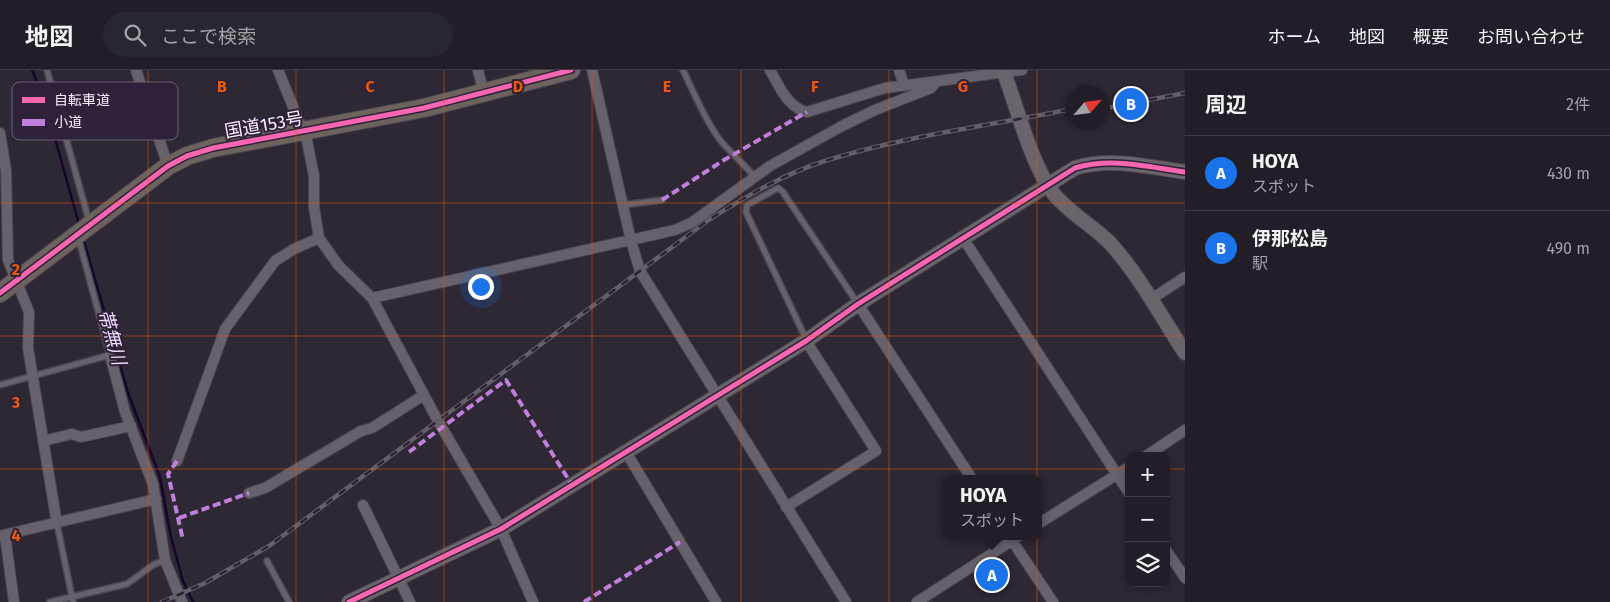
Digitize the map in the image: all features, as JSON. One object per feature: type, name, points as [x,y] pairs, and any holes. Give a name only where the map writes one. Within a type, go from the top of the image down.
[{"type":"highway","name":"国道153号","points":[[0,293],[168,166],[199,151],[424,108],[571,70]]},
{"type":"street","points":[[136,70],[140,82]]},
{"type":"street","points":[[278,70],[300,124],[306,131],[314,176],[314,207],[319,238],[339,266],[372,298],[424,395],[501,529],[533,602]]},
{"type":"street","points":[[478,70],[484,94]]},
{"type":"street","points":[[592,70],[631,241],[640,271],[846,602]]},
{"type":"street","points":[[770,70],[792,104],[799,110],[807,112],[877,90],[1022,70]]},
{"type":"street","points":[[899,70],[904,85]]},
{"type":"street","points":[[1004,72],[1048,184],[1063,204],[1109,242],[1124,259],[1185,353]]},
{"type":"street","points":[[372,298],[675,230],[691,223],[756,178],[770,166],[842,126],[875,110],[931,88],[936,82]]},
{"type":"street","points":[[0,134],[6,171],[3,205],[8,260],[30,312],[28,348],[57,524]]},
{"type":"street","points":[[159,140],[168,166]]},
{"type":"street","points":[[350,602],[501,529],[718,396],[806,340],[858,304],[1074,168],[1102,162],[1185,172]]},
{"type":"street","points":[[177,461],[225,330],[275,261],[319,238]]},
{"type":"street","points":[[963,238],[1125,487]]},
{"type":"street","points":[[1150,300],[1185,277]]},
{"type":"street","points":[[858,304],[969,475]]},
{"type":"street","points":[[786,507],[876,451],[806,340]]},
{"type":"street","points":[[110,356],[131,426],[154,484],[165,560],[182,602]]},
{"type":"street","points":[[249,492],[264,488],[361,431],[372,428],[424,395]]},
{"type":"street","points":[[44,441],[72,434],[81,437],[131,426]]},
{"type":"street","points":[[1152,452],[1185,430]]},
{"type":"street","points":[[626,452],[716,602]]},
{"type":"street","points":[[1042,521],[1125,469]]},
{"type":"street","points":[[14,602],[2,536],[156,499]]},
{"type":"street","points":[[363,505],[410,602]]},
{"type":"street","points":[[918,602],[1010,540]]},
{"type":"street","points":[[1014,540],[1052,602]]},
{"type":"street","points":[[1170,556],[1185,578]]},
{"type":"lane","points":[[683,70],[708,120],[729,150],[735,154],[756,178]]},
{"type":"lane","points":[[0,386],[110,356],[63,140]]},
{"type":"lane","points":[[806,340],[746,212],[748,205],[778,188],[783,192],[858,304]]},
{"type":"lane","points":[[623,205],[662,200]]},
{"type":"lane","points":[[57,524],[72,600]]},
{"type":"lane","points":[[50,602],[72,600],[127,584],[153,565],[165,560]]},
{"type":"lane","points":[[267,561],[289,602]]},
{"type":"waterway","name":"帯無川","points":[[32,70],[37,82]]},
{"type":"waterway","name":"帯無川","points":[[55,140],[79,224]]},
{"type":"waterway","name":"帯無川","points":[[83,238],[128,393],[160,477],[171,537],[183,581],[193,602]]},
{"type":"railway","points":[[1110,107],[1185,93]]},
{"type":"railway","points":[[162,602],[205,583],[269,546],[710,219],[767,186],[812,165],[888,144],[1065,110]]},
{"type":"marked path","points":[[662,200],[724,160],[807,112]]},
{"type":"marked path","points":[[409,452],[506,380],[572,485]]},
{"type":"marked path","points":[[177,461],[168,474],[183,540]]},
{"type":"marked path","points":[[179,518],[249,493]]},
{"type":"marked path","points":[[584,602],[680,542]]},
{"type":"cycle path","points":[[0,293],[168,166],[187,156],[213,148],[424,108],[571,70]]},
{"type":"cycle path","points":[[349,602],[501,529],[806,341],[858,304],[1075,168],[1102,163],[1116,163],[1185,172]]},
{"type":"place","name":"伊那松島","points":[[1131,104]]},
{"type":"place","name":"HOYA","points":[[992,575]]}]
